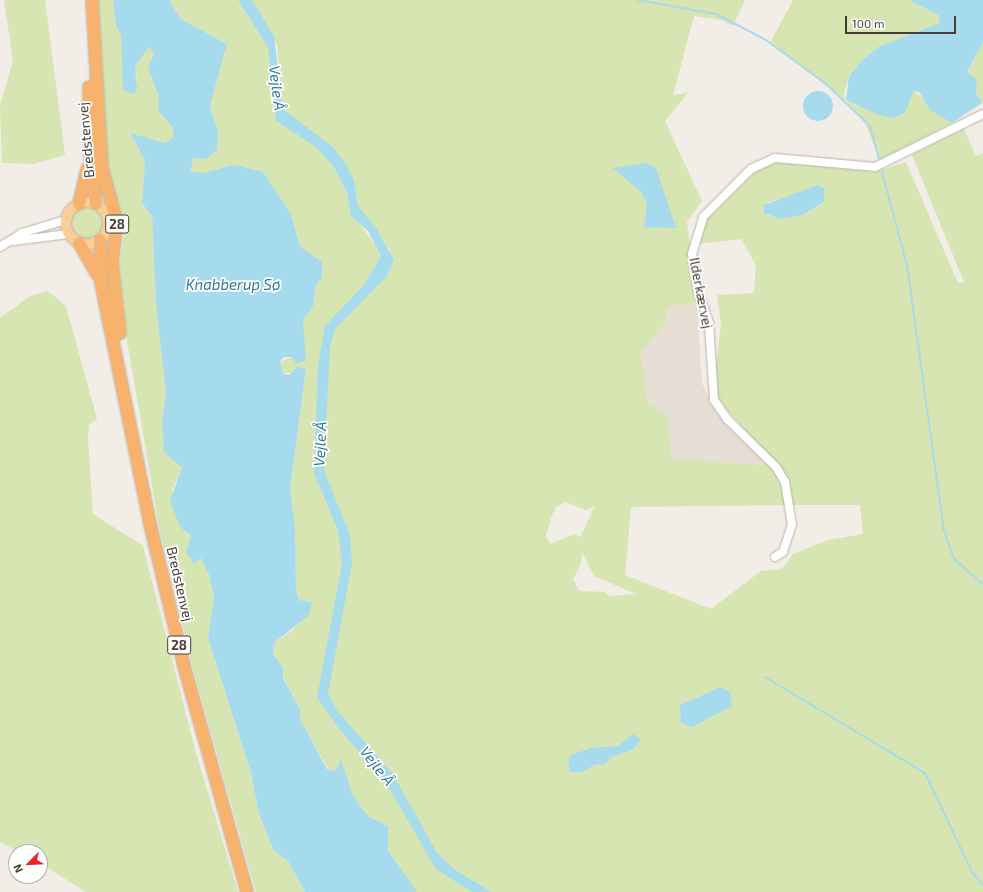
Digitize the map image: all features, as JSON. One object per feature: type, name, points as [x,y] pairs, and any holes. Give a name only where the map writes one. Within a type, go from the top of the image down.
[{"type":"highway","name":"Bredstenvej","points":[[87,0],[90,152],[96,204]]},
{"type":"highway","name":"Bredstenvej","points":[[92,0],[103,175],[117,223],[112,270],[126,395]]},
{"type":"highway","name":"Bredstenvej","points":[[79,204],[90,152]]},
{"type":"highway","name":"Bredstenvej","points":[[100,240],[101,283],[126,395],[150,524],[184,666],[247,892]]},
{"type":"highway","name":"Bredstenvej","points":[[79,243],[101,283]]},
{"type":"main road","name":"28","points":[[66,220],[79,204],[96,204],[107,219],[107,228],[100,240],[79,243],[68,234]]},
{"type":"main road","points":[[66,220],[68,234]]},
{"type":"street","name":"Ilderkærvej","points":[[775,558],[783,552],[792,525],[785,482],[776,467],[714,400],[709,323],[698,292],[692,254],[703,217],[751,169],[775,158],[875,167],[983,114]]},
{"type":"street","points":[[0,247],[22,233],[66,220]]},
{"type":"street","points":[[10,241],[68,234]]},
{"type":"shaded area","points":[[697,303],[702,383],[716,412],[768,465],[671,459],[668,416],[647,402],[641,352],[666,323],[666,307]]},
{"type":"green space","points":[[4,0],[45,0],[65,155],[33,164],[2,163],[0,105],[13,61]]},
{"type":"green space","points":[[97,0],[113,0],[116,26],[121,36],[124,90],[137,81],[135,66],[149,47],[154,53],[148,69],[159,97],[159,110],[173,128],[173,138],[165,143],[130,134],[145,161],[142,203],[152,216],[156,305],[166,394],[162,419],[173,457],[182,467],[172,491],[186,533],[191,536],[209,575],[214,596],[208,638],[251,773],[259,814],[274,851],[288,861],[305,892],[256,892],[194,672],[159,526],[125,329],[120,266],[125,225],[109,179]]},
{"type":"green space","points":[[169,0],[238,0],[268,48],[276,121],[317,148],[335,167],[358,221],[382,256],[390,251],[358,206],[354,180],[321,139],[283,109],[277,45],[252,0],[745,0],[733,26],[722,20],[694,16],[673,95],[688,93],[665,121],[702,201],[687,222],[697,303],[666,307],[666,323],[641,352],[647,402],[668,416],[671,459],[768,465],[783,482],[789,505],[631,507],[625,575],[711,609],[761,571],[782,569],[793,554],[828,540],[863,534],[860,505],[793,505],[786,477],[719,400],[714,385],[721,324],[717,295],[754,293],[756,265],[741,239],[698,244],[709,215],[753,174],[775,161],[875,172],[906,162],[958,283],[964,282],[912,155],[964,129],[976,156],[983,153],[983,892],[417,892],[408,885],[388,851],[388,826],[369,817],[353,796],[341,760],[336,771],[328,769],[300,719],[300,709],[283,677],[283,667],[273,654],[274,643],[293,630],[312,602],[299,600],[296,589],[295,527],[290,489],[306,370],[283,374],[280,362],[292,357],[302,334],[303,319],[313,307],[316,285],[322,278],[322,262],[300,246],[291,214],[239,166],[203,173],[190,171],[194,158],[218,132],[210,106],[227,44],[181,19]],"holes":[[[822,185],[821,205],[803,215],[780,219],[762,210],[767,203]],[[565,502],[586,510],[595,506],[580,537],[575,534],[550,544],[546,536],[556,507]],[[582,552],[594,576],[636,594],[609,596],[604,592],[579,591],[573,579],[581,564]]]},
{"type":"green space","points":[[793,0],[909,0],[938,15],[940,23],[931,29],[878,47],[862,61],[849,76],[844,93],[846,100],[770,43]]},
{"type":"green space","points":[[983,42],[982,103],[976,93],[977,80],[967,73]]},
{"type":"green space","points":[[914,91],[952,123],[880,160],[866,125],[846,100],[857,106],[909,103]]},
{"type":"green space","points":[[84,207],[90,207],[100,214],[103,223],[102,229],[96,236],[90,239],[84,239],[74,232],[71,226],[71,220],[78,210]]},
{"type":"green space","points":[[48,291],[66,306],[97,419],[89,425],[88,439],[93,514],[143,546],[196,753],[238,892],[86,892],[48,868],[48,844],[8,844],[8,846],[0,842],[0,318],[30,296]]},
{"type":"water","name":"Knabberup Sø","points":[[113,0],[169,0],[181,19],[227,44],[210,106],[218,132],[217,150],[206,159],[194,158],[190,171],[203,173],[234,165],[263,172],[291,214],[300,246],[322,262],[322,278],[316,285],[313,307],[303,319],[306,361],[296,363],[292,357],[284,357],[280,362],[283,374],[289,375],[297,367],[306,369],[290,489],[295,527],[296,589],[299,600],[312,602],[309,615],[274,643],[273,654],[283,667],[283,678],[300,709],[300,719],[327,769],[336,771],[341,759],[353,796],[369,817],[388,826],[388,851],[417,892],[305,892],[288,861],[274,851],[259,814],[251,773],[208,638],[214,596],[209,575],[201,558],[194,563],[186,552],[191,536],[180,527],[170,501],[182,467],[164,453],[162,419],[166,394],[156,305],[152,216],[142,203],[145,161],[130,133],[165,143],[173,138],[173,128],[158,110],[159,97],[148,69],[154,53],[149,47],[135,66],[137,90],[134,94],[123,90],[121,36],[116,26]]},
{"type":"water","name":"Vejle Å","points":[[238,0],[252,0],[274,36],[283,109],[334,148],[345,163],[354,180],[358,206],[377,230],[394,260],[387,276],[335,329],[330,346],[324,470],[350,536],[352,563],[328,694],[338,712],[393,774],[437,853],[454,869],[491,892],[472,892],[436,869],[385,781],[339,729],[317,697],[342,564],[338,530],[314,473],[318,365],[325,326],[364,285],[381,256],[368,231],[351,216],[347,193],[334,167],[317,148],[276,121],[268,48]]},
{"type":"water","points":[[909,0],[983,0],[983,42],[967,72],[977,80],[976,93],[982,103],[952,123],[930,110],[919,92],[914,91],[905,112],[894,118],[879,115],[846,100],[849,76],[862,61],[878,47],[940,23],[938,15]]},
{"type":"water","points":[[818,91],[829,95],[833,106],[829,117],[818,121],[807,117],[803,106],[807,95]]},
{"type":"water","points":[[647,163],[656,168],[676,228],[644,227],[647,204],[642,193],[613,168]]},
{"type":"water","points":[[818,185],[824,188],[824,202],[803,215],[780,219],[763,212],[764,205]]},
{"type":"water","points":[[721,687],[730,692],[732,706],[692,727],[681,723],[680,705]]},
{"type":"water","points":[[632,734],[641,739],[633,750],[611,757],[604,765],[596,764],[582,772],[570,772],[568,760],[571,755],[591,748],[618,746]]},
{"type":"waterway","points":[[638,0],[716,14],[766,40],[826,84],[870,126],[879,159]]},
{"type":"waterway","points":[[882,172],[907,265],[944,530],[954,559],[983,584]]},
{"type":"waterway","points":[[765,677],[925,773],[972,872],[983,885]]}]
